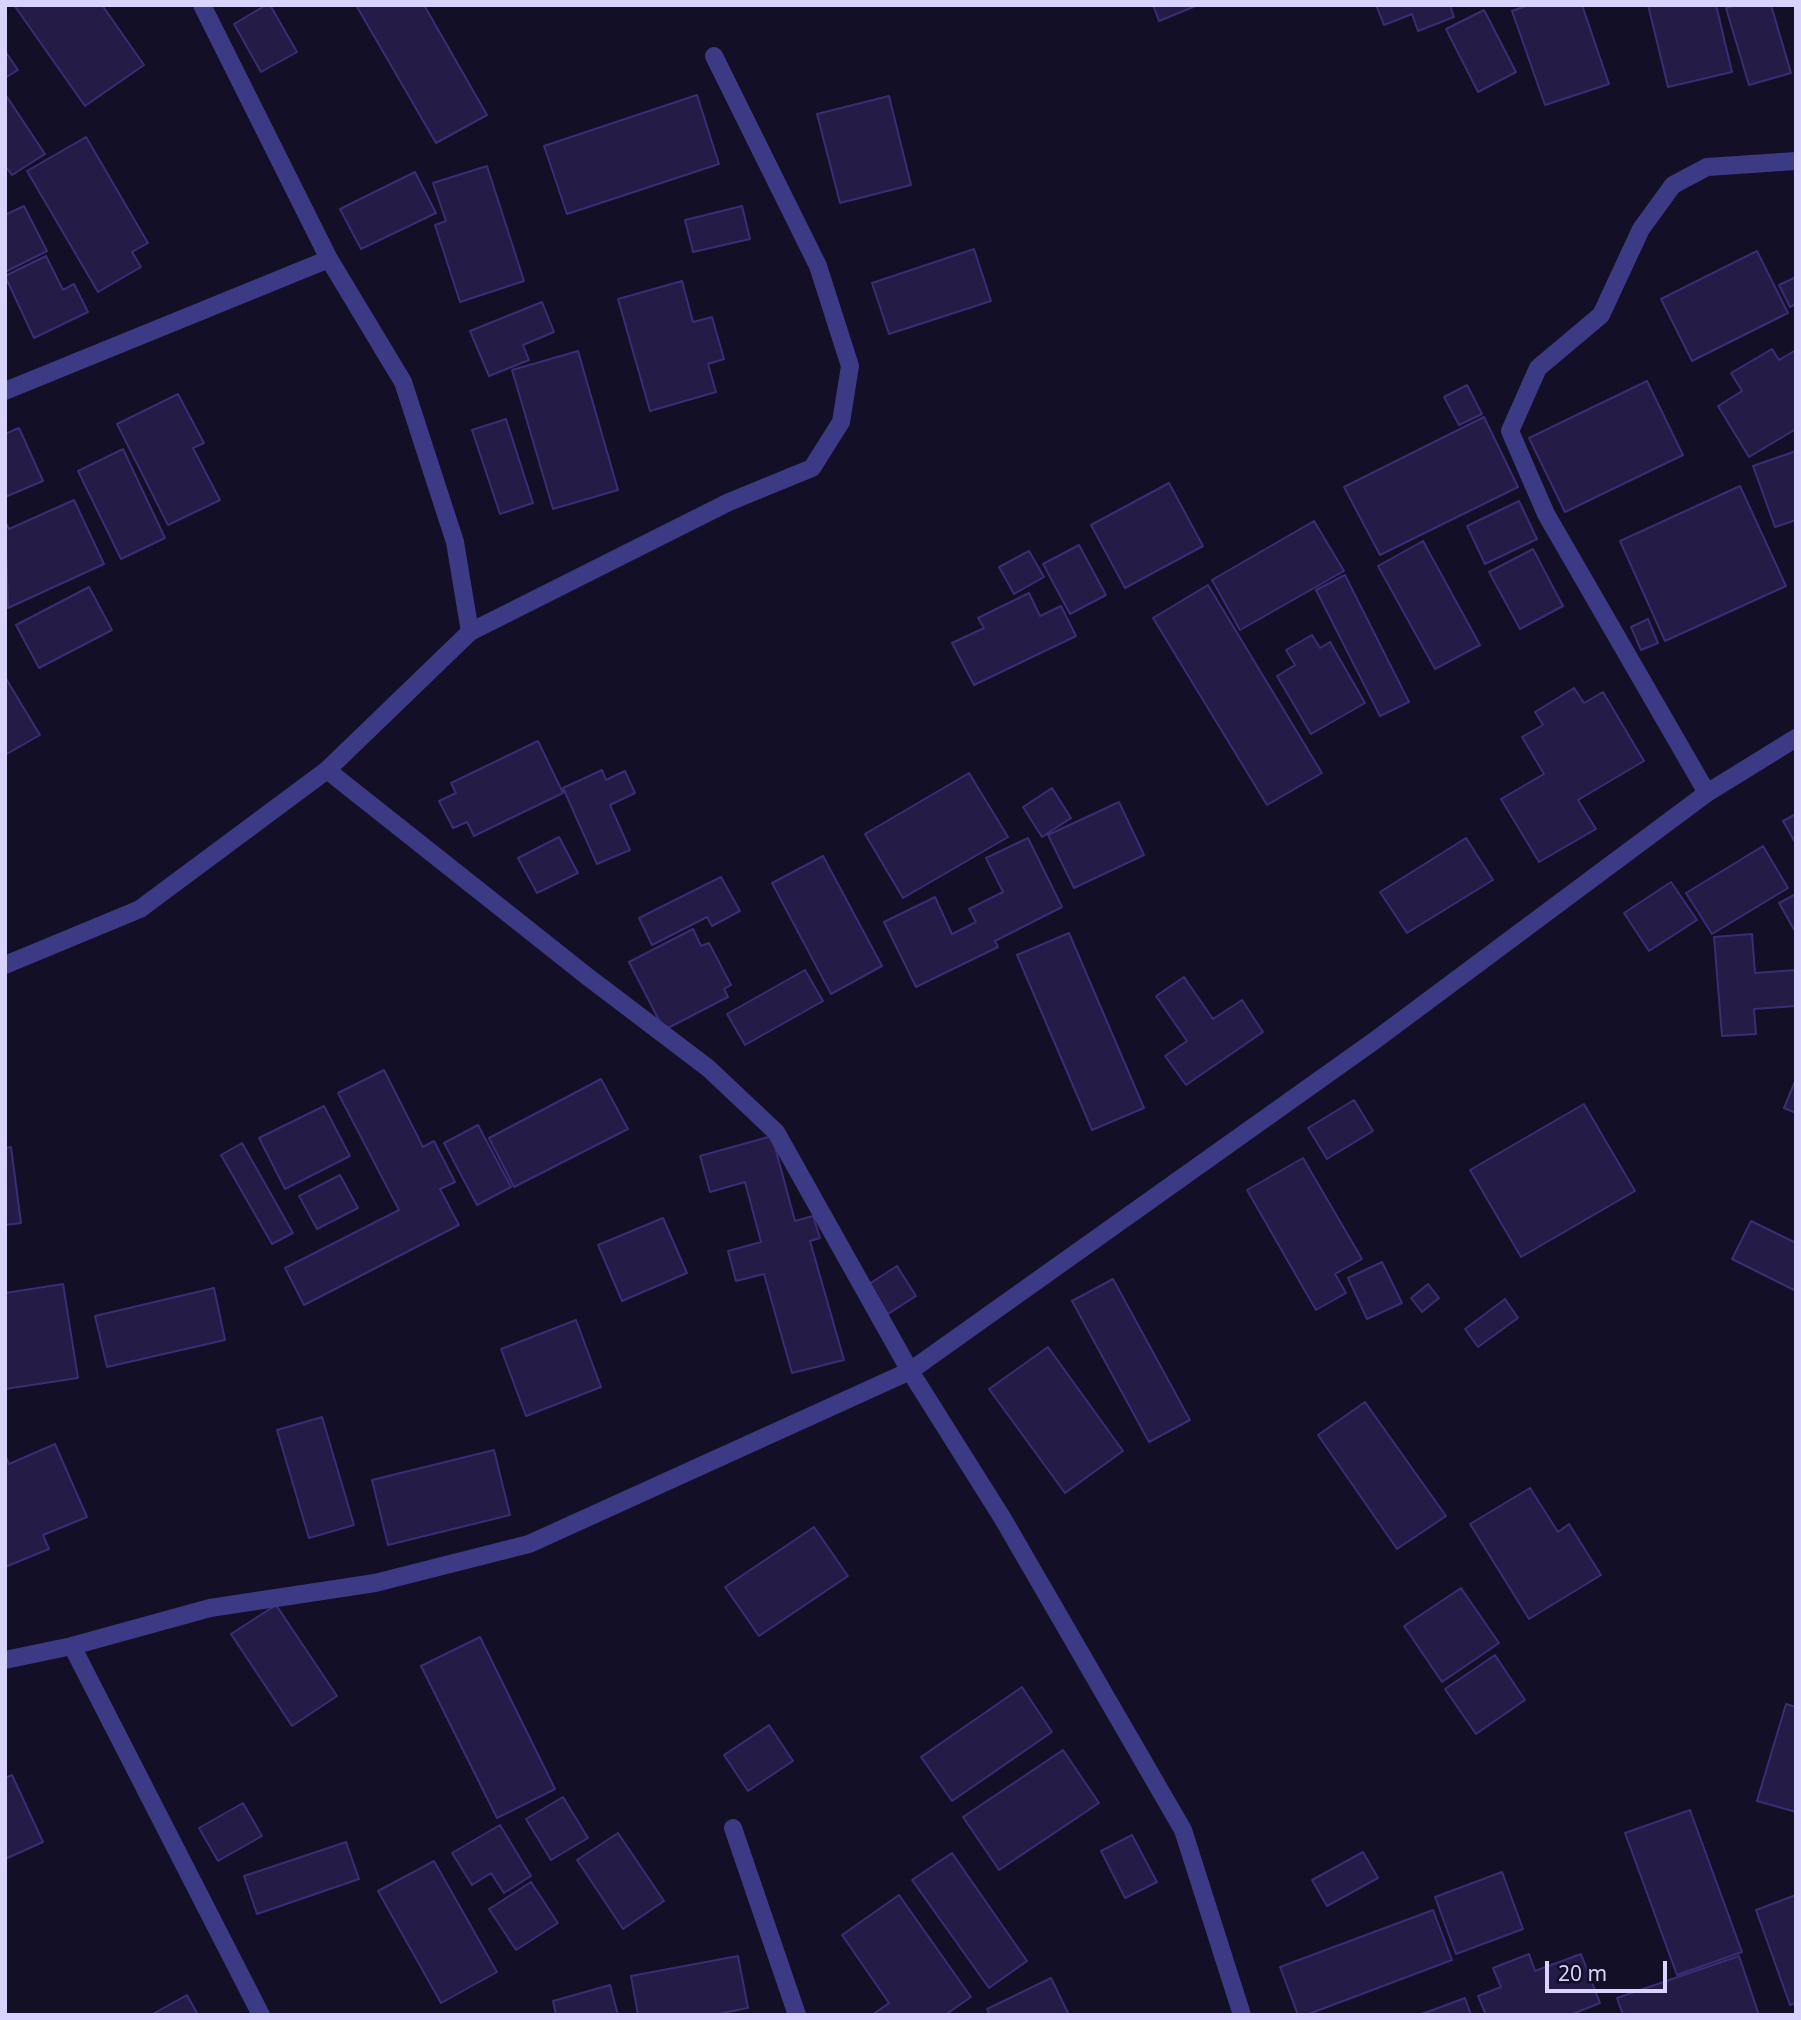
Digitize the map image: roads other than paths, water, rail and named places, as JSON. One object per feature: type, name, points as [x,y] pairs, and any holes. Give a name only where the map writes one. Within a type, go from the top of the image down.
[{"type":"street","points":[[202,5],[329,259],[403,382],[455,542],[470,632]]},
{"type":"street","points":[[5,965],[140,909],[327,770],[470,632],[729,502],[812,468],[841,422],[850,366],[818,266],[714,57]]},
{"type":"street","points":[[1707,793],[1546,514],[1510,431],[1538,368],[1601,315],[1642,229],[1673,185],[1707,167],[1796,161]]},
{"type":"street","points":[[5,391],[329,259]]},
{"type":"street","points":[[5,1660],[72,1646],[210,1608],[375,1583],[529,1544],[910,1371],[1374,1041],[1707,793],[1796,738]]},
{"type":"street","points":[[327,770],[588,977],[708,1068],[776,1132],[910,1371],[1003,1519],[1183,1830],[1242,2015]]},
{"type":"street","points":[[72,1646],[261,2015]]},
{"type":"street","points":[[733,1828],[797,2015]]}]
